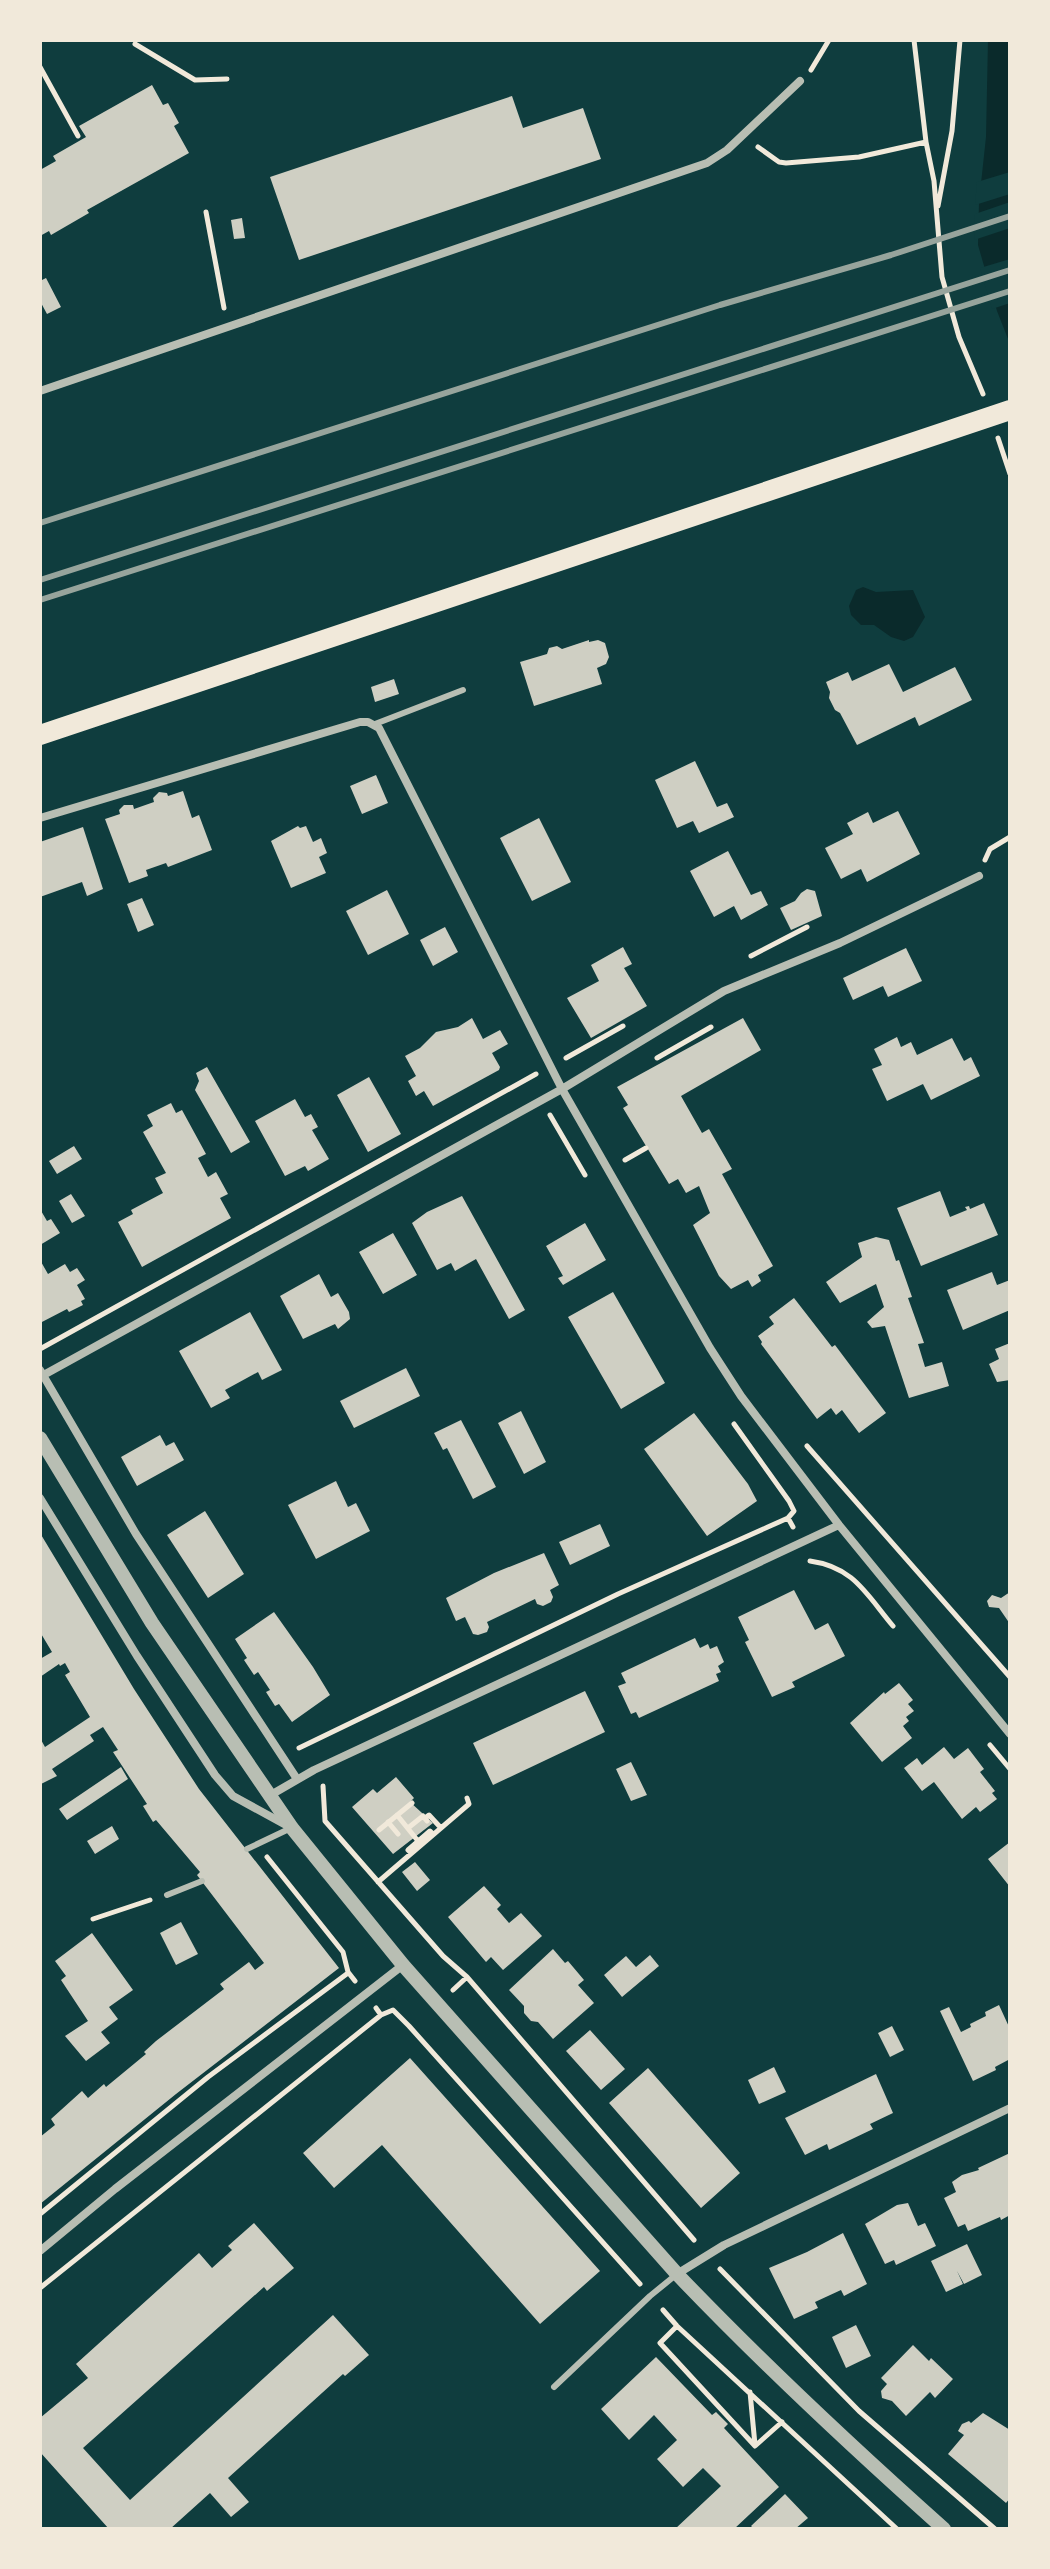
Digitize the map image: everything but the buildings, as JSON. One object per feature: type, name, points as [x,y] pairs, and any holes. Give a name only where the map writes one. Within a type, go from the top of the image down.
[{"type":"main road","points":[[40,735],[1010,410]]},
{"type":"street","points":[[40,391],[707,163],[727,150],[800,81]]},
{"type":"street","points":[[40,818],[360,722],[375,724],[384,733],[562,1089],[710,1348],[741,1396],[839,1525],[1010,1734]]},
{"type":"street","points":[[297,1779],[136,1534],[41,1374],[562,1089],[724,991],[840,943],[979,876]]},
{"type":"street","points":[[40,1438],[152,1623],[269,1796],[403,1965],[677,2274],[845,2440],[944,2529]]},
{"type":"street","points":[[40,1498],[215,1775],[233,1796],[292,1828]]},
{"type":"street","points":[[269,1796],[314,1770],[839,1525]]},
{"type":"street","points":[[40,2251],[403,1965]]},
{"type":"street","points":[[677,2274],[706,2254],[1010,2108]]},
{"type":"lane","points":[[375,724],[463,690]]},
{"type":"lane","points":[[247,1849],[292,1828]]},
{"type":"lane","points":[[167,1895],[202,1881]]},
{"type":"lane","points":[[554,2387],[677,2274]]},
{"type":"path","points":[[800,81],[829,40]]},
{"type":"path","points":[[914,40],[926,142],[934,181],[942,277],[959,337],[985,401]]},
{"type":"path","points":[[937,215],[952,131],[960,40]]},
{"type":"path","points":[[135,44],[195,80],[227,79]]},
{"type":"path","points":[[40,67],[78,136]]},
{"type":"path","points":[[743,134],[771,158],[786,163],[859,157],[926,142]]},
{"type":"path","points":[[206,212],[224,308]]},
{"type":"path","points":[[994,427],[1010,474]]},
{"type":"path","points":[[979,876],[990,849],[1010,837]]},
{"type":"path","points":[[54,1369],[42,1348],[551,1066]]},
{"type":"path","points":[[618,1148],[625,1160],[646,1148]]},
{"type":"path","points":[[804,1443],[1010,1677]]},
{"type":"path","points":[[810,1561],[788,1518],[618,1594],[299,1748],[323,1787],[325,1821],[443,1956],[467,1977],[706,2254],[859,2411],[995,2529]]},
{"type":"path","points":[[800,1564],[810,1561],[829,1563],[843,1570],[895,1629]]},
{"type":"path","points":[[980,1733],[1010,1769]]},
{"type":"path","points":[[378,1882],[469,1804],[467,1798]]},
{"type":"path","points":[[379,1830],[412,1803]]},
{"type":"path","points":[[397,1815],[418,1841]]},
{"type":"path","points":[[408,1828],[423,1816],[426,1820],[429,1815],[441,1828]]},
{"type":"path","points":[[388,1822],[398,1834]]},
{"type":"path","points":[[411,1853],[408,1850],[418,1841],[430,1831],[433,1834]]},
{"type":"path","points":[[93,1919],[167,1895]]},
{"type":"path","points":[[40,2214],[208,2077],[348,1972]]},
{"type":"path","points":[[40,2288],[381,2015]]},
{"type":"path","points":[[677,2326],[660,2343],[755,2446]]},
{"type":"path","points":[[750,2392],[755,2446]]},
{"type":"path","points":[[755,2446],[782,2422]]},
{"type":"path","points":[[874,2508],[897,2529]]},
{"type":"water","points":[[988,40],[1010,40],[1010,344],[978,245],[986,137]]},
{"type":"water","points":[[863,587],[876,592],[913,590],[925,617],[913,637],[904,641],[891,637],[874,625],[861,625],[851,615],[849,606],[856,590]]},
{"type":"pier","points":[[1010,172],[1010,194],[975,205],[977,182]]},
{"type":"pier","points":[[1010,202],[1010,228],[974,240],[975,214]]},
{"type":"pier","points":[[1010,259],[1010,303],[992,309],[980,268]]},
{"type":"railway","points":[[40,523],[720,305],[1010,216]]},
{"type":"railway","points":[[40,580],[1010,270]]},
{"type":"railway","points":[[40,600],[1010,291]]}]
